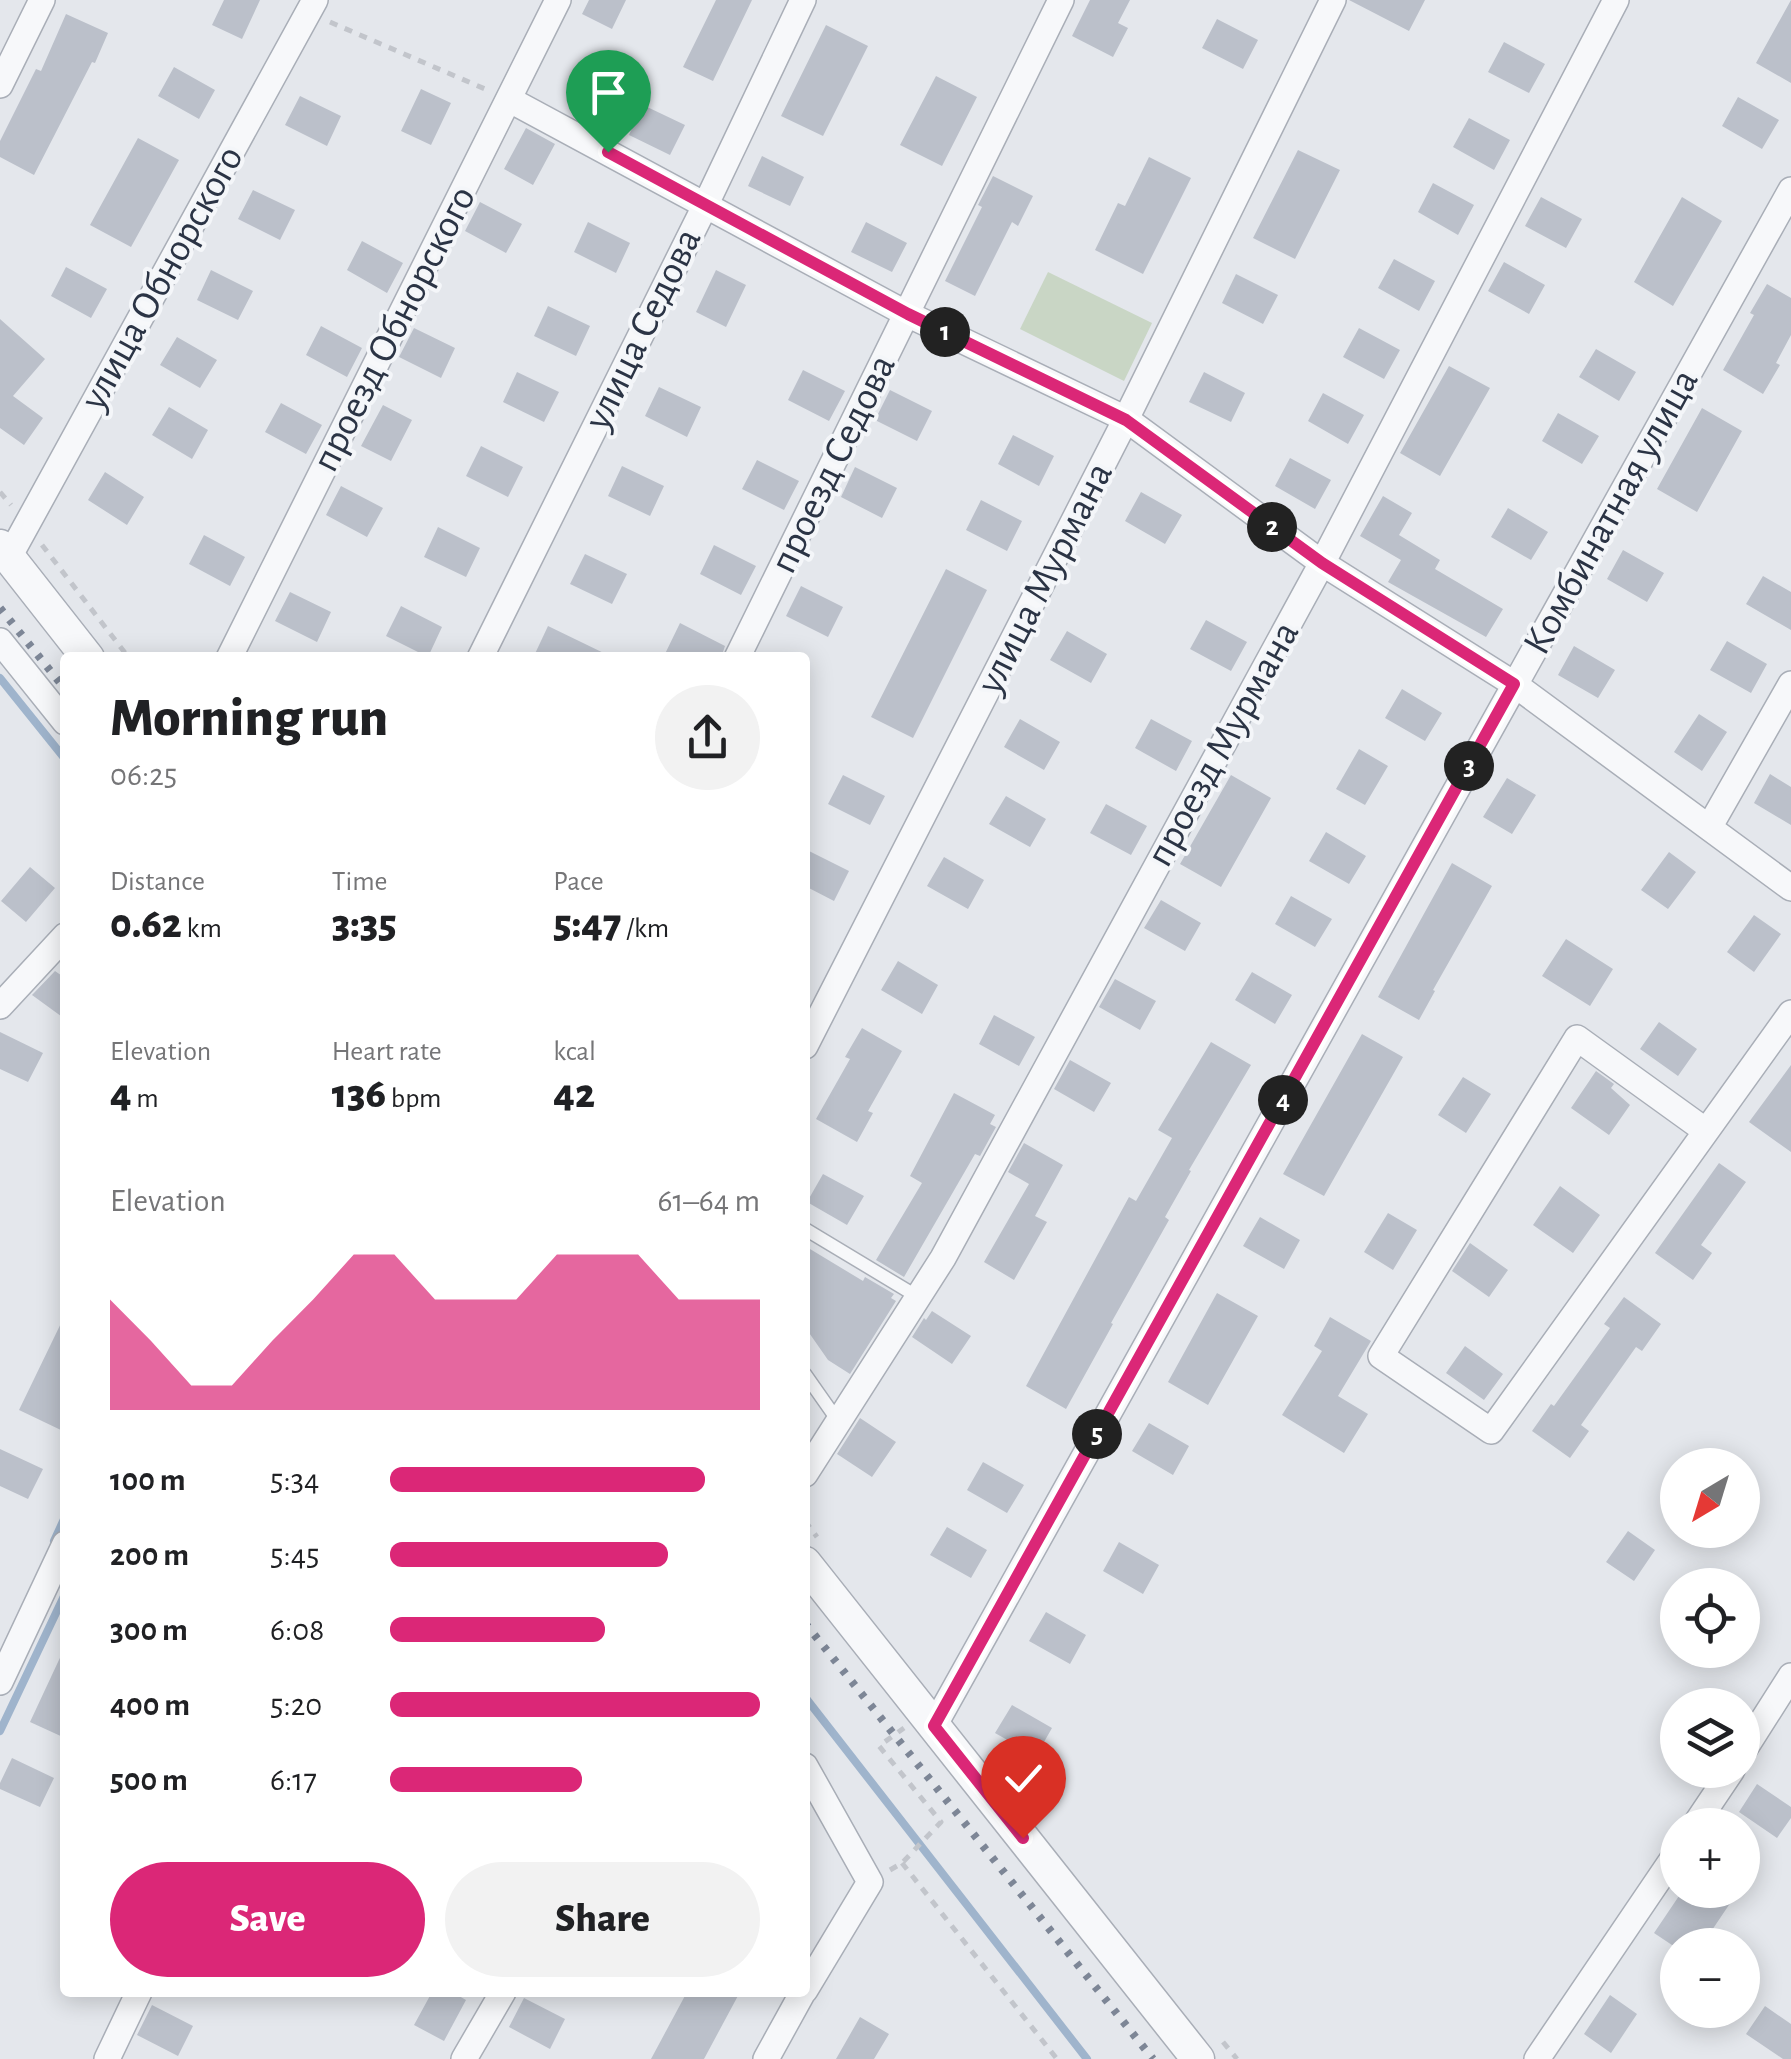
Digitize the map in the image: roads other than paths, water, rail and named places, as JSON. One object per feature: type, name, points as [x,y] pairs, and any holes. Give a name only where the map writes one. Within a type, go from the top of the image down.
[{"type":"street","points":[[0,85],[42,0]]},
{"type":"street","name":"проезд Обнорского","points":[[232,652],[558,0]]},
{"type":"street","name":"улица Седова","points":[[483,652],[803,0]]},
{"type":"street","name":"проезд Седова","points":[[740,652],[1061,0]]},
{"type":"street","name":"улица Мурмана","points":[[810,1036],[1126,420],[1334,0]]},
{"type":"street","name":"проезд Мурмана","points":[[810,1466],[943,1258],[1322,563],[1616,0]]},
{"type":"street","name":"улица Обнорского","points":[[4,551],[26,525],[312,6]]},
{"type":"street","points":[[510,100],[908,314],[1126,420],[1322,563],[1514,684],[1791,888]]},
{"type":"street","name":"Комбинатная улица","points":[[934,1726],[1791,190]]},
{"type":"street","points":[[4,551],[83,652]]},
{"type":"street","points":[[0,641],[60,716]]},
{"type":"street","points":[[1710,826],[1791,684]]},
{"type":"street","points":[[0,1006],[60,941]]},
{"type":"street","points":[[1706,1131],[1577,1038],[1381,1356],[1491,1432],[1791,1013]]},
{"type":"street","points":[[0,1682],[60,1555]]},
{"type":"street","points":[[810,1570],[1198,2059]]},
{"type":"street","points":[[1760,1725],[1791,1676]]},
{"type":"street","points":[[810,1775],[870,1882],[810,1975]]},
{"type":"street","points":[[1537,2059],[1660,1878]]},
{"type":"street","points":[[114,2054],[137,1997]]},
{"type":"street","points":[[464,2059],[500,1997]]},
{"type":"street","points":[[766,2059],[797,1997]]},
{"type":"lane","points":[[810,1232],[918,1298]]},
{"type":"lane","points":[[810,1381],[838,1421]]},
{"type":"waterway","points":[[0,678],[60,753]]},
{"type":"waterway","points":[[54,1541],[60,1528]]},
{"type":"waterway","points":[[0,1731],[60,1605]]},
{"type":"waterway","points":[[810,1703],[1087,2059]]},
{"type":"railway","points":[[0,608],[60,683]]},
{"type":"railway","points":[[810,1629],[1153,2059]]}]
